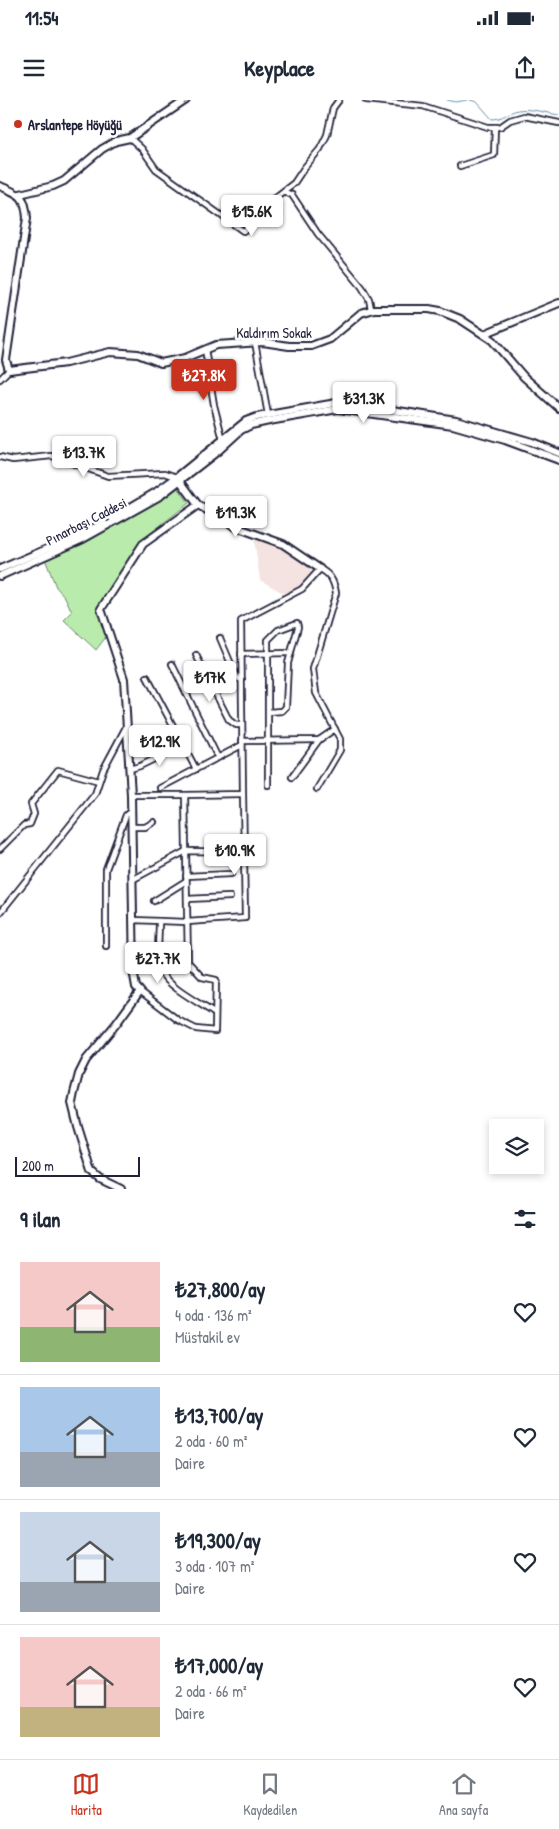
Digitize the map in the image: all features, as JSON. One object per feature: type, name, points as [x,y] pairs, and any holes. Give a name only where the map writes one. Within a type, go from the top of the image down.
[{"type":"street","points":[[0,186],[20,194],[60,183],[102,148],[116,141],[130,138],[186,100]]},
{"type":"street","points":[[130,138],[142,149],[156,169],[241,231],[248,228],[260,209],[285,192],[294,183],[320,149],[327,135],[333,108],[339,100]]},
{"type":"street","points":[[366,100],[423,106],[495,127],[500,127],[510,120],[524,116],[559,123]]},
{"type":"street","points":[[460,166],[494,156],[495,127]]},
{"type":"street","points":[[285,192],[292,195],[318,234],[362,287],[367,294],[370,309],[434,309],[460,319],[484,334],[500,348],[524,377],[559,408]]},
{"type":"street","points":[[0,379],[9,370],[6,364],[7,354],[26,229],[26,207],[20,194]]},
{"type":"street","points":[[484,334],[559,303]]},
{"type":"street","name":"Kaldırım Sokak","points":[[9,370],[66,362],[110,352],[138,354],[161,364],[185,358],[216,345],[256,342],[295,346],[320,344],[330,339],[361,312],[370,309]]},
{"type":"street","points":[[256,342],[268,415]]},
{"type":"street","points":[[205,349],[224,441]]},
{"type":"street","points":[[0,569],[100,525],[178,479],[246,421],[268,415],[336,403],[347,403],[456,420],[532,442],[559,453]]},
{"type":"street","points":[[224,441],[251,425],[338,409],[453,425],[505,440],[559,460]]},
{"type":"street","points":[[0,457],[12,460],[52,456],[108,476],[164,474],[178,479],[198,505],[236,527],[284,544],[328,573],[334,583],[336,592],[313,669],[316,693],[340,739],[340,750],[317,789]]},
{"type":"street","name":"Pınarbaşı Caddesi","points":[[0,576],[83,539],[160,496],[178,479]]},
{"type":"street","points":[[185,795],[188,962],[202,977],[216,980],[215,1031],[196,1029],[178,1020],[136,987],[134,976],[132,810],[124,680],[101,609],[143,544],[198,505]]},
{"type":"street","points":[[133,920],[187,922],[245,918],[241,621],[302,589],[320,569]]},
{"type":"street","points":[[268,712],[282,711],[286,708],[288,663],[298,627],[297,623],[278,630],[270,636],[267,653],[268,785]]},
{"type":"street","points":[[220,638],[237,678],[242,680]]},
{"type":"street","points":[[241,654],[291,653]]},
{"type":"street","points":[[196,655],[229,720],[236,725],[242,725]]},
{"type":"street","points":[[172,664],[218,758]]},
{"type":"street","points":[[147,677],[196,769]]},
{"type":"street","points":[[0,913],[95,794],[115,745],[127,726]]},
{"type":"street","points":[[292,777],[319,740],[334,729]]},
{"type":"street","points":[[160,788],[218,758],[242,743],[269,740],[319,740]]},
{"type":"street","points":[[130,768],[140,766],[183,745]]},
{"type":"street","points":[[0,849],[24,825],[30,824],[34,814],[31,804],[58,770],[99,782]]},
{"type":"street","points":[[131,795],[243,794]]},
{"type":"street","points":[[106,946],[106,869],[126,815],[132,810]]},
{"type":"street","points":[[132,827],[145,827],[154,822]]},
{"type":"street","points":[[132,880],[186,851],[244,852]]},
{"type":"street","points":[[154,901],[186,878],[231,874]]},
{"type":"street","points":[[186,899],[230,897]]},
{"type":"street","points":[[159,921],[159,953],[162,973],[176,987],[216,1014]]},
{"type":"street","points":[[121,1189],[100,1179],[92,1172],[72,1103],[79,1074],[86,1060],[140,991]]},
{"type":"shaded area","points":[[254,538],[279,546],[311,568],[312,572],[302,587],[289,593],[283,593],[260,580]]},
{"type":"green space","points":[[177,486],[189,503],[148,535],[136,548],[106,594],[104,606],[111,625],[109,633],[96,650],[64,620],[72,612],[65,597],[56,587],[45,559],[83,544],[135,514]]},
{"type":"waterway","points":[[447,100],[456,102],[467,100]]},
{"type":"waterway","points":[[470,100],[477,102],[492,119],[514,111],[523,110],[559,115]]},
{"type":"place","name":"Arslantepe Höyüğü","points":[[18,124]]}]
